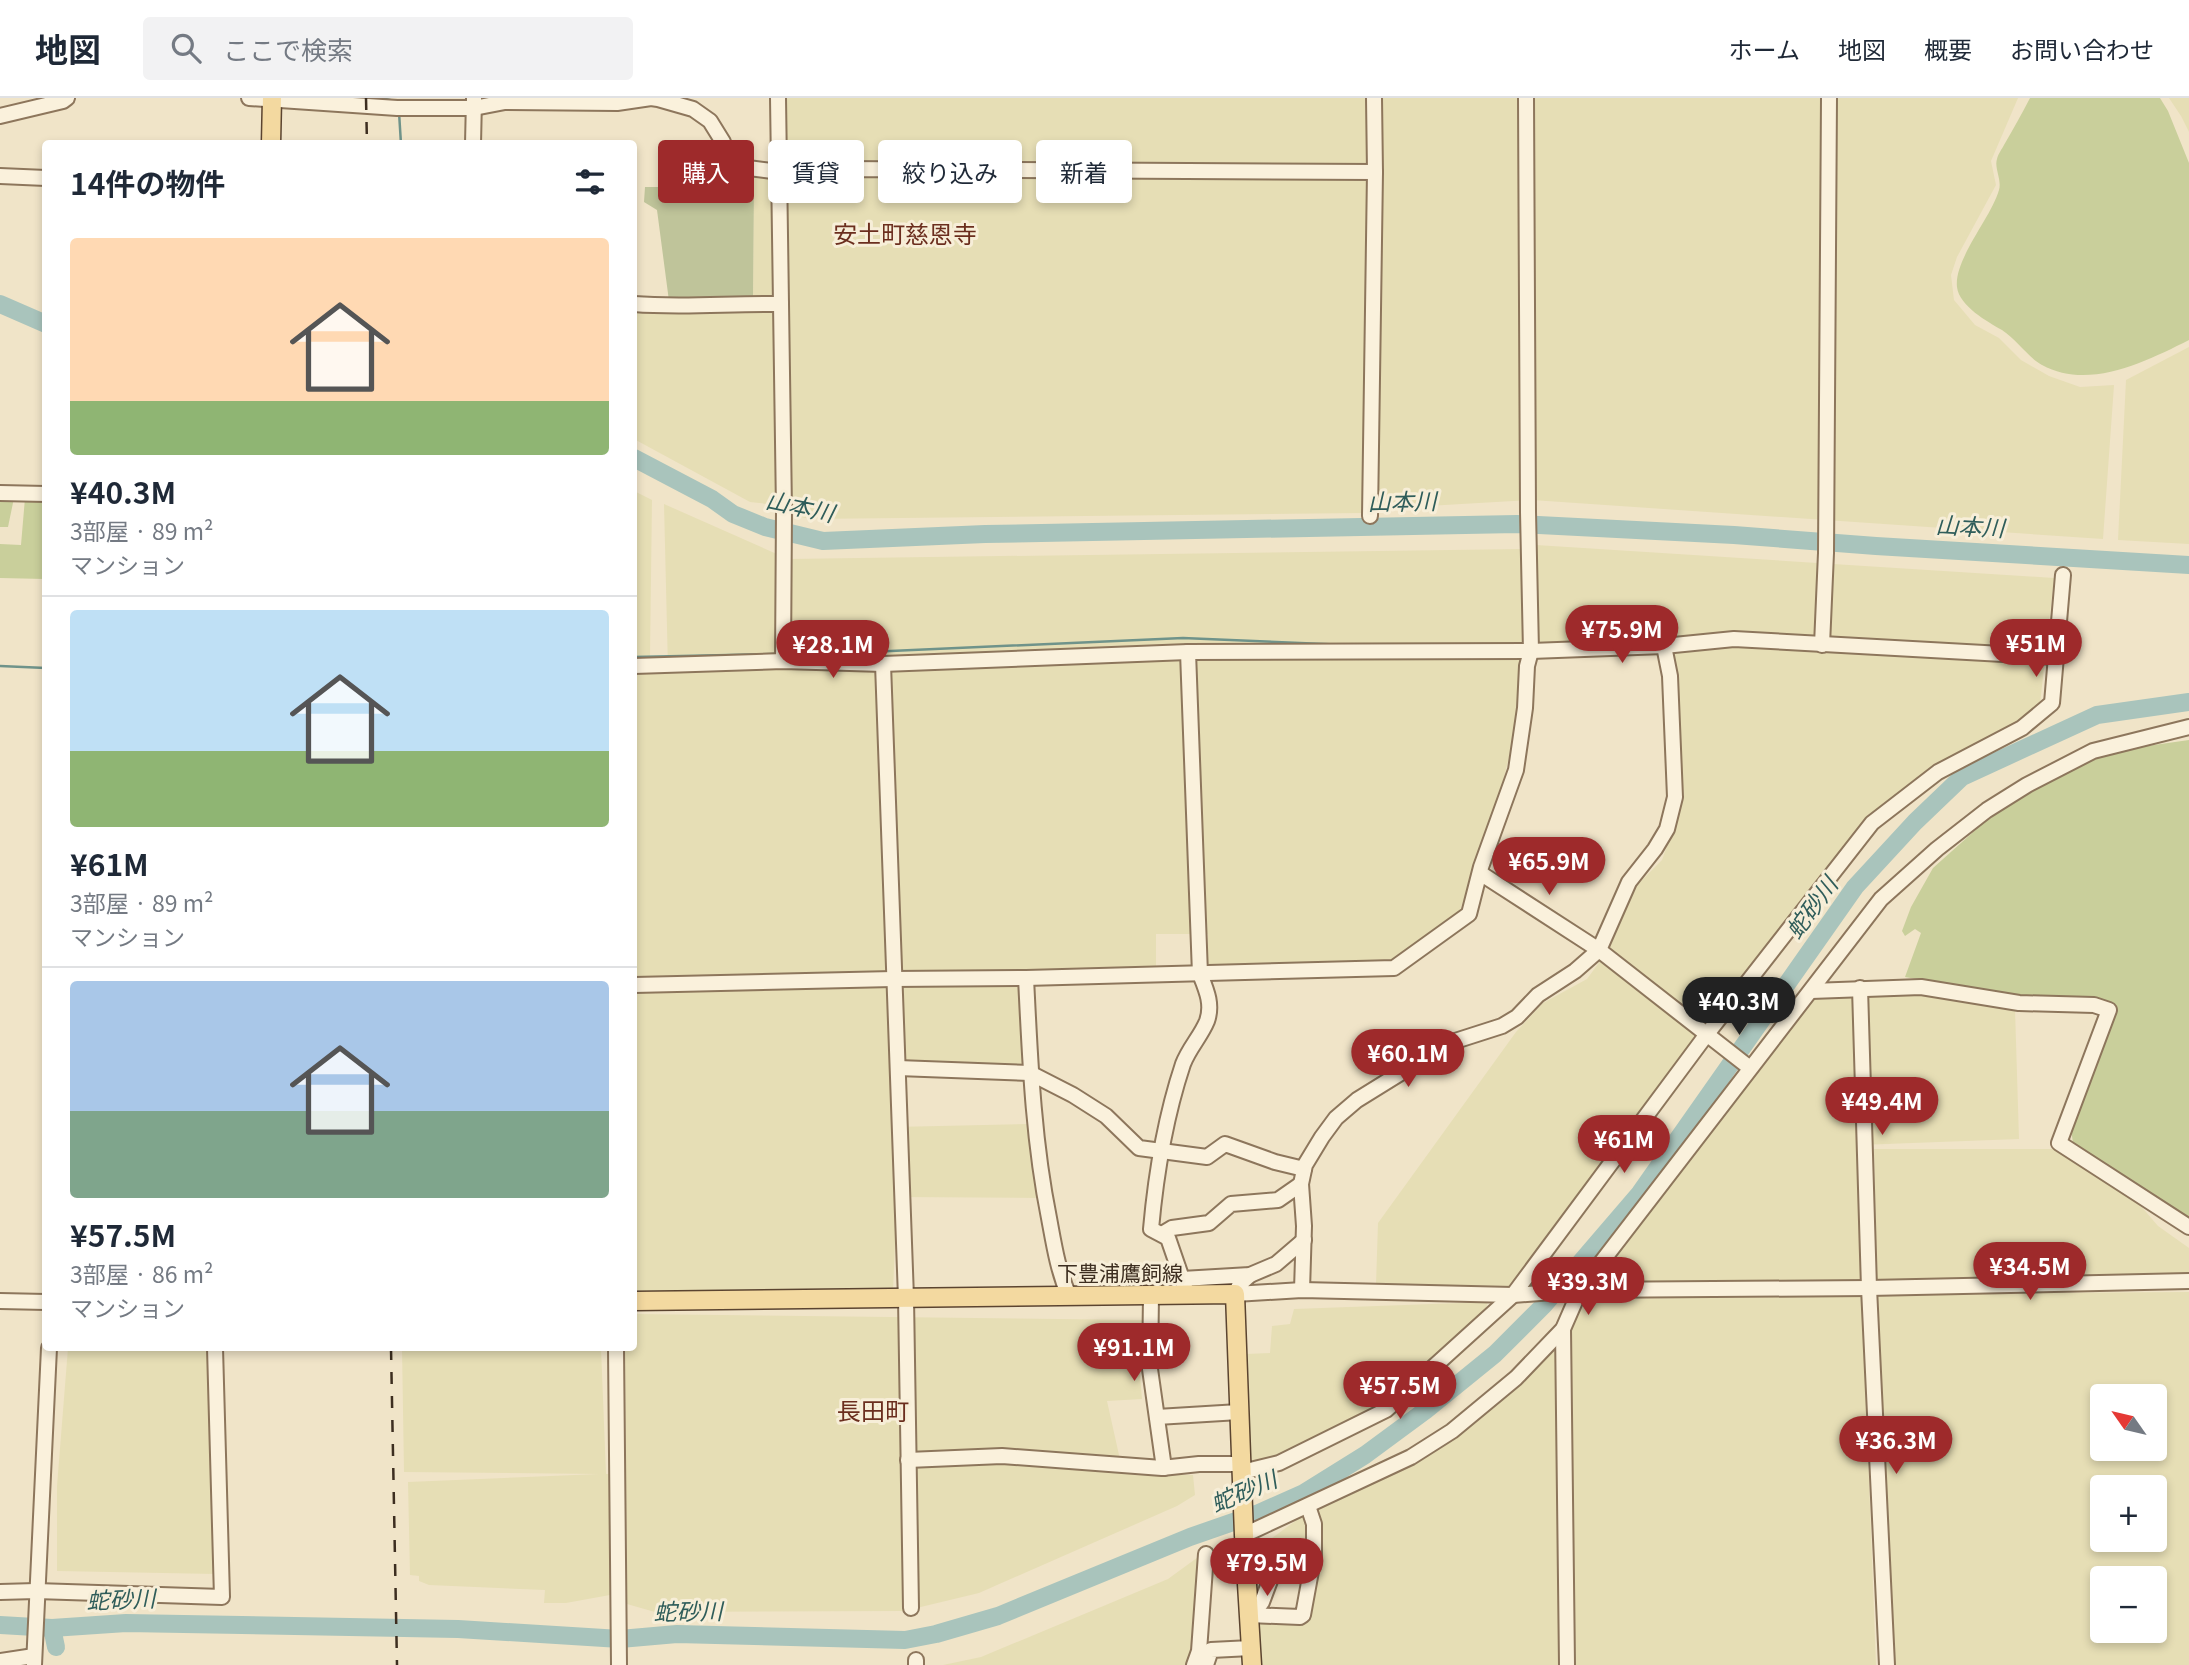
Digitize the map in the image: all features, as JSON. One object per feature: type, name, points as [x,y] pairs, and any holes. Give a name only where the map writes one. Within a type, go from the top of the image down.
[{"type":"main road","points":[[271,140],[272,99]]},
{"type":"main road","points":[[1235,1294],[1244,1535],[1252,1656]]},
{"type":"main road","name":"下豊浦鷹飼線","points":[[637,1301],[1235,1294]]},
{"type":"street","points":[[0,116],[66,98]]},
{"type":"street","points":[[250,98],[399,108],[505,102],[617,103],[651,98],[693,109],[710,121],[723,142],[725,165],[768,170]]},
{"type":"street","points":[[778,98],[779,140]]},
{"type":"street","points":[[1370,516],[1374,98]]},
{"type":"street","points":[[637,985],[1394,968],[1469,914],[1480,873],[1516,770],[1531,651],[1526,98]]},
{"type":"street","points":[[1822,645],[1827,529],[1829,98]]},
{"type":"street","points":[[472,140],[474,103]]},
{"type":"street","points":[[864,169],[1375,172]]},
{"type":"street","points":[[0,176],[42,178]]},
{"type":"street","points":[[780,203],[783,661]]},
{"type":"street","points":[[637,304],[781,304]]},
{"type":"street","points":[[0,493],[42,495]]},
{"type":"street","points":[[908,1460],[1002,1455],[1164,1468],[1199,1464],[1242,1468],[1279,1463],[1386,1410],[1513,1294],[1707,1034],[1872,824],[1938,772],[2022,728],[2052,703],[2063,575]]},
{"type":"street","points":[[637,666],[783,661],[883,664],[1188,652],[1531,651],[1664,646],[1734,639],[2055,657]]},
{"type":"street","points":[[1302,1290],[1304,1240],[1301,1184],[1304,1168],[1336,1118],[1357,1100],[1449,1043],[1502,1026],[1517,1017],[1538,995],[1575,971],[1599,950],[1629,882],[1656,849],[1667,829],[1675,797],[1670,676],[1664,646]]},
{"type":"street","points":[[1188,652],[1200,974],[1210,998],[1207,1021],[1184,1061],[1169,1112],[1155,1181],[1151,1229],[1168,1237],[1188,1296]]},
{"type":"street","points":[[883,664],[906,1298],[911,1608]]},
{"type":"street","points":[[1244,1535],[1410,1457],[1452,1431],[1516,1378],[1563,1329],[1580,1290],[1881,899],[1937,849],[1987,810],[2027,785],[2094,751],[2189,727]]},
{"type":"street","points":[[1480,873],[1599,950],[1750,1068]]},
{"type":"street","points":[[1026,978],[1030,1073],[1042,1182],[1060,1275],[1069,1296]]},
{"type":"street","points":[[1811,991],[1921,987],[2019,1003],[2094,1005],[2109,1010],[2059,1143],[2189,1227]]},
{"type":"street","points":[[1860,988],[1869,1288],[1887,1665]]},
{"type":"street","points":[[898,1068],[1030,1073],[1106,1116],[1139,1148],[1207,1157],[1225,1144],[1275,1162],[1304,1168]]},
{"type":"street","points":[[1162,1234],[1172,1228],[1209,1223],[1231,1204],[1278,1200],[1301,1184]]},
{"type":"street","points":[[1304,1240],[1276,1264],[1250,1275],[1240,1284],[1235,1294],[1302,1290],[1513,1294],[1580,1290],[1869,1288],[2189,1281]]},
{"type":"street","points":[[1182,1279],[1250,1275]]},
{"type":"street","points":[[1151,1296],[1149,1350],[1164,1468]]},
{"type":"street","points":[[0,1301],[42,1302]]},
{"type":"street","points":[[1563,1329],[1567,1665]]},
{"type":"street","points":[[0,1661],[34,1658],[49,1351]]},
{"type":"street","points":[[0,1592],[222,1597],[215,1351]]},
{"type":"street","points":[[616,1351],[619,1662]]},
{"type":"street","points":[[1157,1417],[1239,1412]]},
{"type":"street","points":[[1249,1612],[1300,1617],[1303,1615],[1314,1555],[1314,1524],[1308,1506]]},
{"type":"street","points":[[1194,1665],[1199,1651],[1206,1554]]},
{"type":"street","points":[[1249,1612],[1262,1602],[1274,1570]]},
{"type":"street","points":[[1206,1665],[1212,1650],[1252,1656]]},
{"type":"shaded area","points":[[783,98],[1366,98],[1366,507],[1363,513],[809,519],[794,515],[786,509],[784,203],[864,203],[864,140],[783,140]]},
{"type":"shaded area","points":[[1383,98],[2018,98],[1991,161],[1996,185],[1957,257],[1951,275],[1954,300],[1975,325],[1999,338],[2021,360],[2049,376],[2080,387],[2114,385],[2103,539],[1532,500],[1376,509]]},
{"type":"shaded area","points":[[2169,98],[2189,98],[2189,132],[2181,116]]},
{"type":"shaded area","points":[[754,173],[768,174],[768,203],[775,203],[776,505],[750,502],[637,441],[637,308],[753,308]]},
{"type":"shaded area","points":[[2189,347],[2189,544],[2118,540],[2126,380]]},
{"type":"shaded area","points":[[637,492],[652,500],[650,658],[637,658]]},
{"type":"shaded area","points":[[664,504],[788,559],[1522,549],[1523,670],[1517,724],[1499,798],[1460,910],[1452,919],[1393,962],[1208,966],[1208,934],[1156,934],[1156,969],[637,980],[637,674],[668,669]]},
{"type":"shaded area","points":[[1536,545],[2054,578],[2040,704],[2021,722],[2001,729],[1934,767],[1864,821],[1509,1286],[1376,1285],[1378,1223],[1516,1032],[1543,1003],[1587,979],[1598,964],[1610,946],[1635,887],[1662,860],[1684,798],[1669,638],[1537,646]]},
{"type":"shaded area","points":[[1020,983],[1025,1069],[892,1067],[894,1127],[1028,1124],[1038,1198],[897,1197],[893,1291],[637,1295],[637,991]]},
{"type":"shaded area","points":[[1924,991],[2015,1009],[2019,1139],[1859,1145],[1865,1283],[1595,1285],[1605,1268],[1816,996]]},
{"type":"shaded area","points":[[1874,1149],[2055,1149],[2140,1205],[2158,1226],[2189,1248],[2189,1273],[1877,1282]]},
{"type":"shaded area","points":[[2189,1292],[2189,1665],[1890,1665],[1876,1294]]},
{"type":"shaded area","points":[[1862,1296],[1876,1665],[1574,1665],[1567,1329],[1588,1299]]},
{"type":"shaded area","points":[[1488,1302],[1484,1314],[1380,1408],[1289,1457],[1249,1464],[1245,1354],[1270,1353],[1272,1326],[1290,1324],[1294,1309]]},
{"type":"shaded area","points":[[637,1314],[1143,1320],[1139,1364],[1142,1399],[1107,1401],[1123,1473],[1193,1475],[1195,1495],[1177,1506],[979,1593],[904,1611],[655,1612],[627,1604],[625,1351],[637,1351]]},
{"type":"shaded area","points":[[1557,1345],[1563,1665],[1262,1665],[1257,1622],[1297,1624],[1314,1547],[1253,1552],[1309,1511],[1411,1462]]},
{"type":"shaded area","points":[[68,1351],[211,1351],[216,1574],[57,1571],[57,1486]]},
{"type":"shaded area","points":[[402,1351],[601,1351],[606,1474],[612,1474],[610,1595],[566,1603],[544,1603],[545,1590],[429,1585],[419,1581],[419,1576],[410,1575],[408,1482],[599,1474],[404,1472]]},
{"type":"shaded area","points":[[1205,1552],[1192,1665],[943,1665],[981,1657],[1168,1579]]},
{"type":"green space","points":[[2030,98],[2160,98],[2189,163],[2189,340],[2117,370],[2079,375],[2060,372],[2037,362],[2007,334],[1975,313],[1963,301],[1957,287],[1961,264],[1999,190],[1996,163],[1998,155]]},
{"type":"green space","points":[[645,187],[658,187],[658,203],[754,203],[753,297],[669,301],[657,210],[644,202]]},
{"type":"green space","points":[[0,497],[14,498],[8,527],[0,527]]},
{"type":"green space","points":[[25,498],[42,500],[42,579],[0,578],[0,544],[21,545]]},
{"type":"green space","points":[[2189,740],[2189,1219],[2074,1150],[2071,1129],[2110,1019],[2106,1001],[2020,998],[1905,977],[1921,933],[1915,929],[1905,936],[1902,931],[1911,907],[1933,868],[2028,783],[2087,759]]},
{"type":"waterway","points":[[381,98],[399,102]]},
{"type":"waterway","points":[[399,112],[401,140]]},
{"type":"waterway","name":"山本川","points":[[0,304],[42,322]]},
{"type":"waterway","name":"山本川","points":[[637,460],[712,499],[733,514],[765,527],[823,541],[985,534],[1517,524],[1734,535],[2189,565]]},
{"type":"waterway","points":[[802,655],[1183,638],[1348,645]]},
{"type":"waterway","points":[[637,657],[775,654]]},
{"type":"waterway","points":[[0,666],[42,668]]},
{"type":"waterway","name":"蛇砂川","points":[[0,1625],[52,1628],[126,1623],[458,1629],[620,1639],[677,1634],[905,1640],[998,1616],[1190,1537],[1259,1513],[1304,1493],[1365,1455],[1495,1354],[1544,1305],[1640,1193],[1855,887],[1915,822],[1962,777],[2097,715],[2189,702]]},
{"type":"waterway","points":[[52,1628],[56,1647]]},
{"type":"railway","points":[[366,98],[367,140]]},
{"type":"railway","points":[[391,1351],[397,1665]]},
{"type":"district","name":"安土町慈恩寺","points":[[905,235]]},
{"type":"district","name":"長田町","points":[[873,1412]]}]
